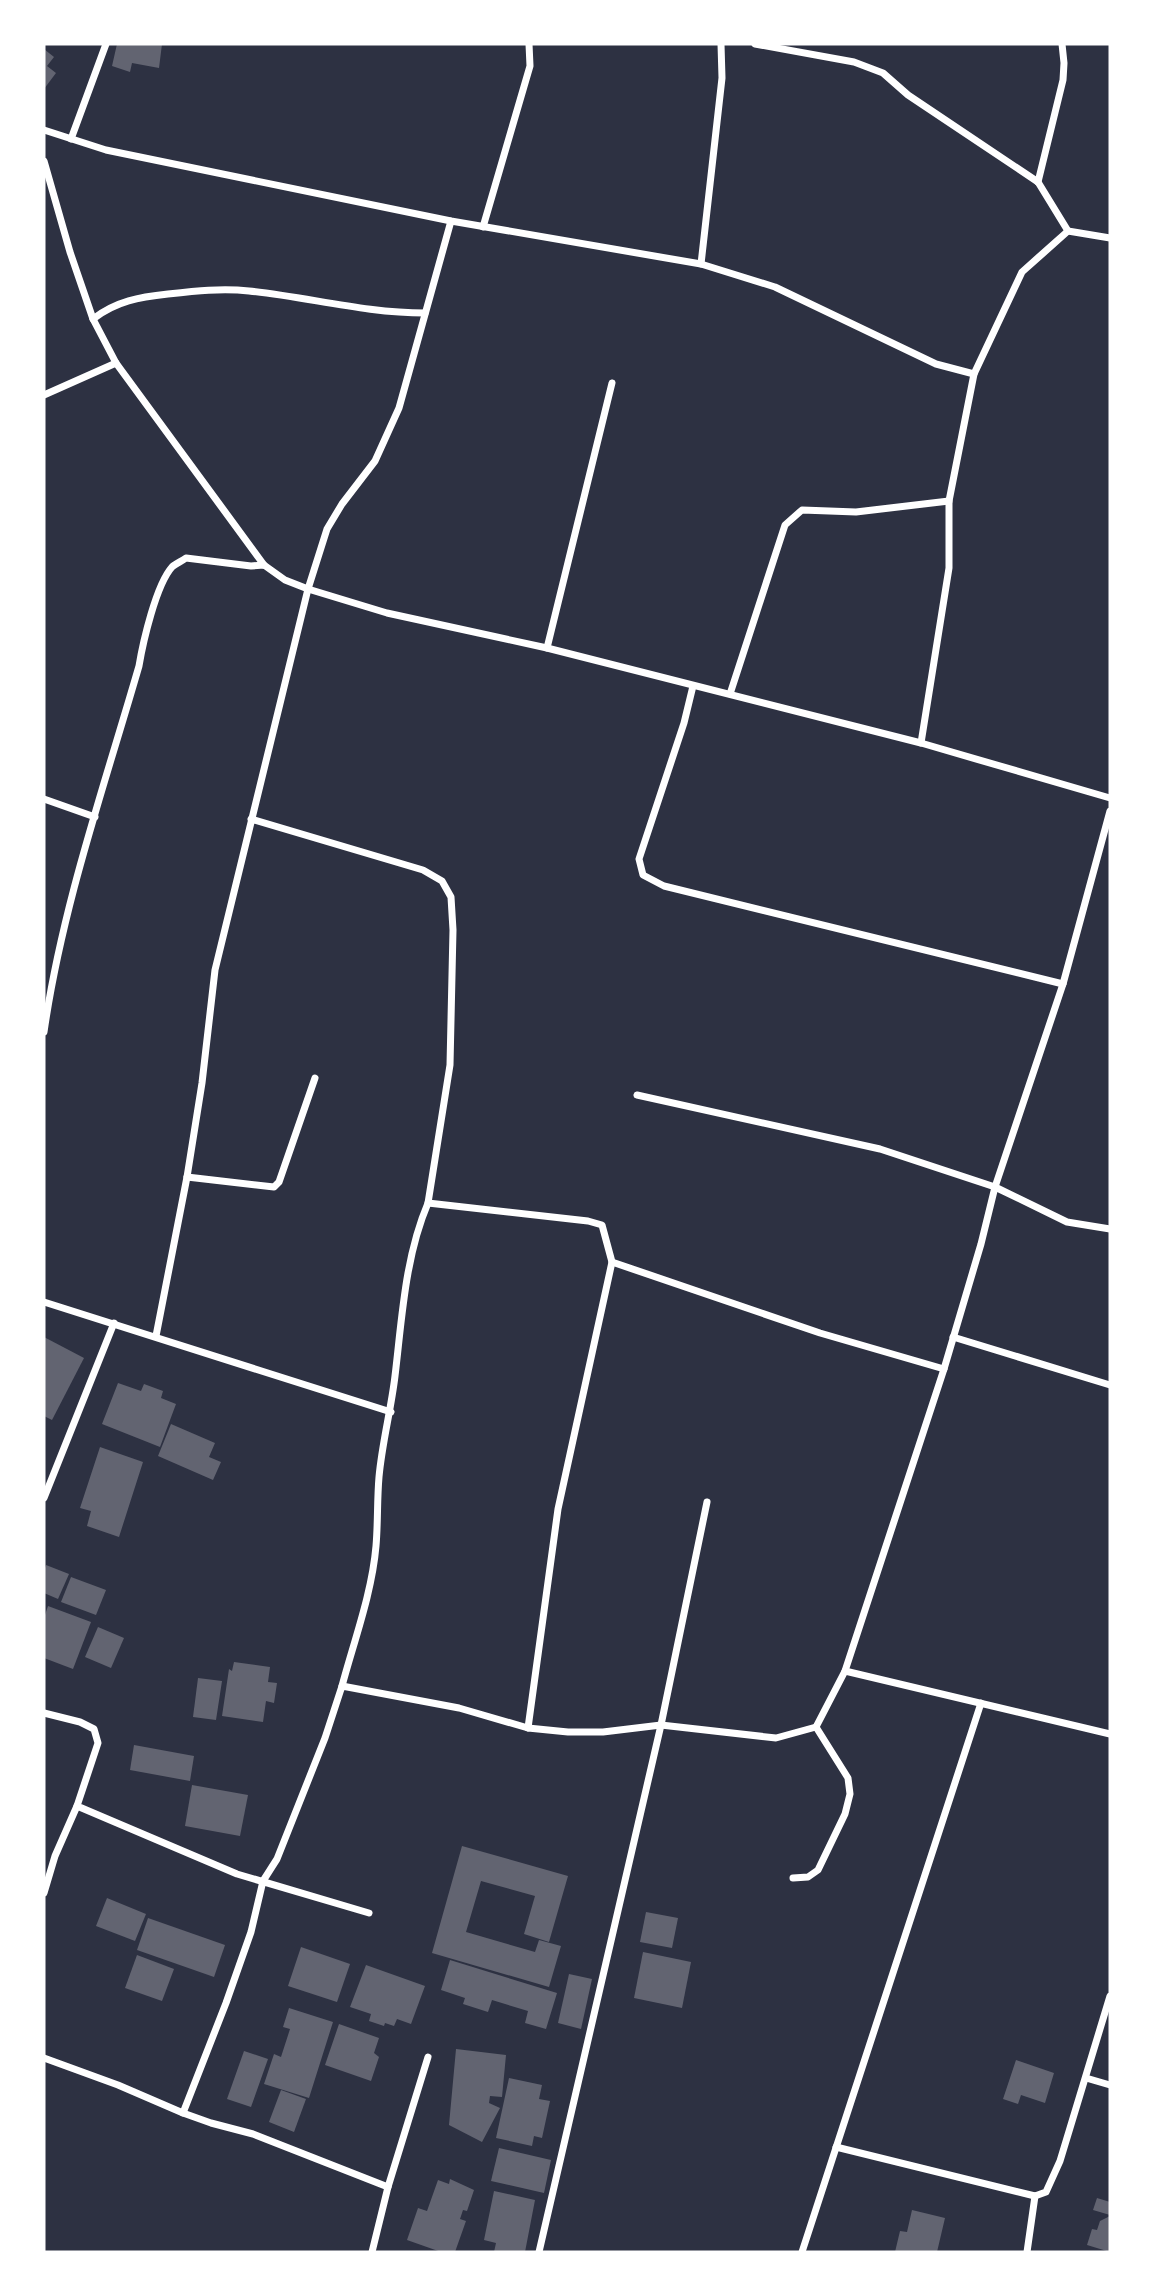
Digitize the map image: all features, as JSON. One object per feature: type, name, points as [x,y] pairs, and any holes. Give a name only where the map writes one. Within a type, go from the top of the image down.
[{"type":"street","points":[[71,139],[106,44]]},
{"type":"street","points":[[483,227],[530,66],[529,44]]},
{"type":"street","points":[[701,264],[722,78],[722,44]]},
{"type":"street","points":[[755,44],[854,62],[883,73],[908,95],[1038,182],[1068,231],[1110,238]]},
{"type":"street","points":[[1038,182],[1063,80],[1062,44]]},
{"type":"street","points":[[44,130],[106,150],[451,221],[701,264],[775,287],[936,365],[974,373]]},
{"type":"street","points":[[44,161],[93,318],[116,363],[264,565],[285,580],[387,612],[547,648],[921,743],[1110,798]]},
{"type":"street","points":[[156,1336],[187,1177],[202,1083],[215,970],[308,589],[327,529],[342,504],[375,461],[399,408],[451,221]]},
{"type":"street","points":[[921,743],[949,568],[949,501],[974,373],[1022,272],[1068,231]]},
{"type":"street","points":[[93,318],[108,307],[129,299],[205,290],[246,290],[378,310],[425,313]]},
{"type":"street","points":[[44,395],[116,363]]},
{"type":"street","points":[[547,648],[612,383]]},
{"type":"street","points":[[730,694],[785,525],[802,510],[856,512],[949,501]]},
{"type":"street","points":[[44,1032],[69,908],[156,601],[172,568],[186,558],[251,566],[264,565]]},
{"type":"street","points":[[693,686],[684,723],[639,859],[643,874],[664,886],[1063,984]]},
{"type":"street","points":[[44,799],[96,817]]},
{"type":"street","points":[[342,1686],[459,1708],[528,1728],[603,1732],[661,1725],[776,1738],[816,1727],[845,1671],[944,1369],[995,1187],[1063,984],[1110,811]]},
{"type":"street","points":[[183,2113],[251,1932],[263,1881],[277,1859],[325,1738],[367,1595],[376,1547],[379,1475],[391,1412],[411,1260],[419,1224],[428,1203],[450,1065],[453,930],[451,897],[442,881],[424,870],[251,819]]},
{"type":"street","points":[[187,1177],[274,1187],[283,1173],[315,1078]]},
{"type":"street","points":[[637,1095],[880,1149],[995,1187],[1067,1222],[1110,1229]]},
{"type":"street","points":[[428,1203],[589,1221],[602,1225],[612,1262],[558,1509],[528,1728]]},
{"type":"street","points":[[612,1262],[820,1333],[944,1369]]},
{"type":"street","points":[[44,1302],[391,1412]]},
{"type":"street","points":[[44,1498],[114,1323]]},
{"type":"street","points":[[953,1337],[1110,1385]]},
{"type":"street","points":[[539,2252],[661,1725],[707,1502]]},
{"type":"street","points":[[845,1671],[1110,1734]]},
{"type":"street","points":[[802,2252],[981,1703]]},
{"type":"street","points":[[44,1713],[80,1722],[94,1729],[98,1743],[77,1807],[55,1856],[44,1893]]},
{"type":"street","points":[[793,1878],[808,1877],[818,1870],[845,1814],[850,1794],[848,1778],[816,1727]]},
{"type":"street","points":[[77,1807],[237,1874],[369,1913]]},
{"type":"street","points":[[836,2147],[1035,2196],[1046,2192],[1054,2179],[1110,1996]]},
{"type":"street","points":[[372,2252],[388,2187],[428,2057]]},
{"type":"street","points":[[44,2058],[106,2080],[183,2113],[253,2134],[388,2187]]},
{"type":"street","points":[[1086,2078],[1110,2085]]},
{"type":"street","points":[[1027,2252],[1035,2196]]},
{"type":"building","points":[[117,44],[162,44],[159,68],[132,63],[130,72],[112,66]]},
{"type":"building","points":[[44,49],[54,57],[47,66],[56,73],[44,89]]},
{"type":"building","points":[[44,1337],[84,1358],[52,1420],[44,1416]]},
{"type":"building","points":[[118,1383],[141,1391],[144,1384],[163,1391],[161,1398],[176,1404],[160,1447],[102,1424]]},
{"type":"building","points":[[171,1424],[215,1443],[209,1457],[221,1462],[213,1480],[158,1456]]},
{"type":"building","points":[[100,1447],[143,1462],[119,1537],[87,1526],[91,1511],[80,1508]]},
{"type":"building","points":[[46,1565],[69,1574],[58,1599],[44,1593]]},
{"type":"building","points":[[71,1577],[106,1590],[96,1615],[61,1602]]},
{"type":"building","points":[[48,1606],[91,1622],[73,1669],[44,1658],[44,1618]]},
{"type":"building","points":[[98,1627],[124,1638],[111,1668],[85,1657]]},
{"type":"building","points":[[234,1662],[270,1667],[268,1682],[277,1683],[274,1703],[266,1701],[263,1722],[222,1716],[229,1669],[232,1671]]},
{"type":"building","points":[[198,1678],[222,1681],[216,1720],[193,1717]]},
{"type":"building","points":[[134,1745],[194,1756],[190,1781],[130,1770]]},
{"type":"building","points":[[192,1785],[248,1795],[240,1836],[185,1826]]},
{"type":"building","points":[[462,1846],[568,1876],[549,1942],[524,1934],[535,1896],[481,1881],[466,1932],[535,1952],[539,1940],[561,1946],[549,1987],[432,1953]]},
{"type":"building","points":[[107,1898],[146,1914],[135,1941],[96,1926]]},
{"type":"building","points":[[646,1912],[678,1918],[672,1948],[640,1942]]},
{"type":"building","points":[[148,1918],[225,1945],[214,1977],[137,1950]]},
{"type":"building","points":[[301,1947],[350,1964],[337,2002],[288,1986]]},
{"type":"building","points":[[643,1952],[691,1962],[682,2008],[634,1998]]},
{"type":"building","points":[[137,1955],[174,1969],[162,2001],[125,1988]]},
{"type":"building","points":[[450,1960],[557,1993],[546,2029],[525,2023],[528,2011],[492,2000],[488,2012],[463,2004],[465,1998],[441,1990]]},
{"type":"building","points":[[366,1965],[425,1986],[411,2024],[397,2019],[394,2026],[385,2023],[384,2026],[369,2021],[371,2014],[350,2007]]},
{"type":"building","points":[[569,1974],[592,1979],[581,2029],[558,2023]]},
{"type":"building","points":[[289,2008],[333,2022],[309,2098],[264,2084],[274,2054],[281,2057],[290,2029],[283,2027]]},
{"type":"building","points":[[339,2024],[379,2038],[374,2053],[379,2057],[371,2081],[325,2065]]},
{"type":"building","points":[[456,2049],[506,2055],[502,2097],[490,2096],[489,2103],[500,2108],[482,2142],[449,2125]]},
{"type":"building","points":[[244,2051],[268,2059],[251,2107],[227,2099]]},
{"type":"building","points":[[1016,2060],[1054,2073],[1045,2103],[1021,2095],[1018,2104],[1003,2099]]},
{"type":"building","points":[[509,2078],[542,2085],[539,2099],[550,2101],[542,2138],[534,2136],[532,2146],[496,2138]]},
{"type":"building","points":[[281,2090],[306,2099],[294,2132],[269,2122]]},
{"type":"building","points":[[499,2148],[551,2160],[544,2193],[491,2181]]},
{"type":"building","points":[[450,2179],[474,2190],[467,2211],[463,2210],[460,2219],[466,2221],[455,2252],[441,2252],[407,2240],[418,2208],[427,2211],[438,2180],[449,2184]]},
{"type":"building","points":[[494,2191],[535,2200],[525,2252],[494,2252],[496,2243],[484,2240]]},
{"type":"building","points":[[1097,2198],[1110,2202],[1110,2215],[1093,2210]]},
{"type":"building","points":[[912,2210],[945,2218],[937,2252],[895,2252],[900,2231],[907,2232]]},
{"type":"building","points":[[1110,2216],[1110,2252],[1087,2245],[1092,2229],[1097,2230],[1100,2221]]}]
